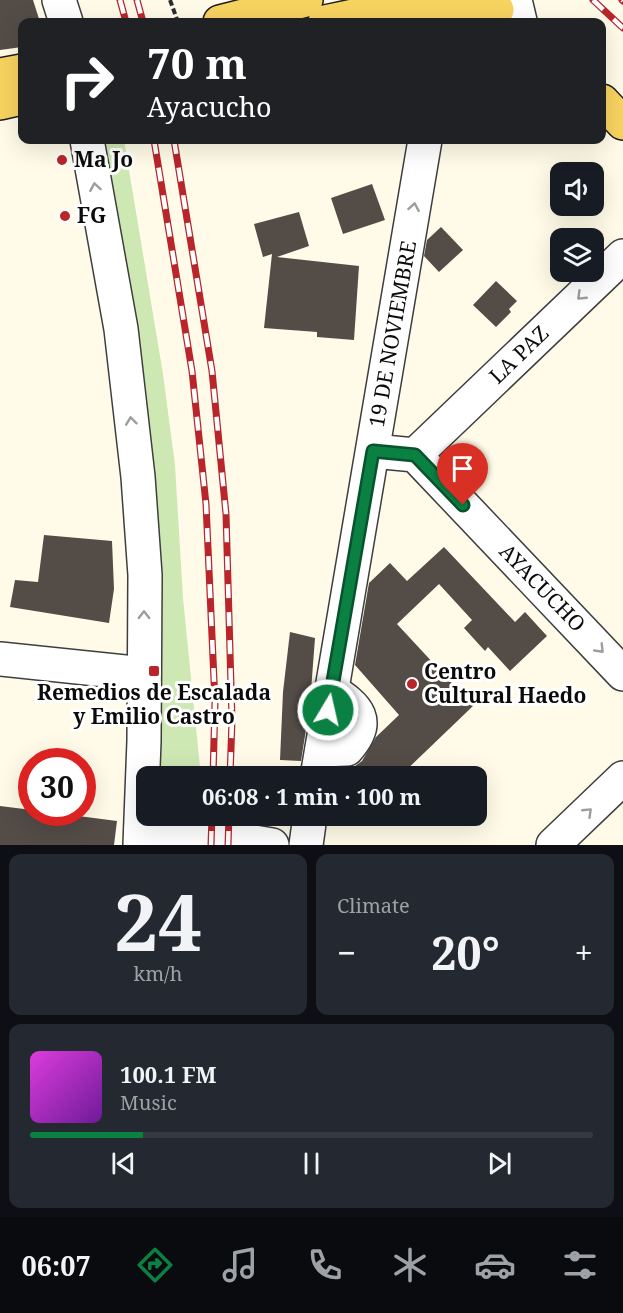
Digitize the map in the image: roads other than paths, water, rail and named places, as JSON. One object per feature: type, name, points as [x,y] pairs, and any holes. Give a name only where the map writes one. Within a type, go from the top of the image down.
[{"type":"main road","points":[[236,18],[306,0]]},
{"type":"main road","points":[[344,18],[396,7],[447,15],[505,9]]},
{"type":"main road","points":[[0,75],[18,72]]},
{"type":"main road","points":[[0,103],[18,99]]},
{"type":"main road","points":[[606,106],[623,123]]},
{"type":"street","points":[[59,0],[65,18]]},
{"type":"street","points":[[88,144],[121,329],[138,477],[145,575],[141,837],[212,835],[272,845]]},
{"type":"street","name":"19 DE NOVIEMBRE","points":[[319,763],[425,144]]},
{"type":"street","name":"LA PAZ","points":[[415,455],[623,256]]},
{"type":"street","points":[[373,451],[415,455]]},
{"type":"street","name":"AYACUCHO","points":[[415,455],[623,674]]},
{"type":"street","points":[[0,659],[144,674]]},
{"type":"street","points":[[553,845],[623,778]]},
{"type":"street","points":[[306,845],[309,826]]},
{"type":"railway","points":[[120,0],[125,18]]},
{"type":"railway","points":[[137,0],[142,18]]},
{"type":"railway","points":[[593,0],[623,28]]},
{"type":"railway","points":[[155,144],[192,371],[206,504],[215,702],[213,766]]},
{"type":"railway","points":[[175,144],[212,371],[226,514],[232,720],[230,766]]},
{"type":"railway","points":[[211,845],[212,826]]},
{"type":"railway","points":[[228,845],[229,826]]},
{"type":"place","name":"Ma Jo","points":[[62,160]]},
{"type":"place","name":"FG","points":[[65,216]]},
{"type":"place","name":"Remedios de Escalada y Emilio Castro","points":[[154,671]]},
{"type":"place","name":"Centro Cultural Haedo","points":[[412,684]]}]
